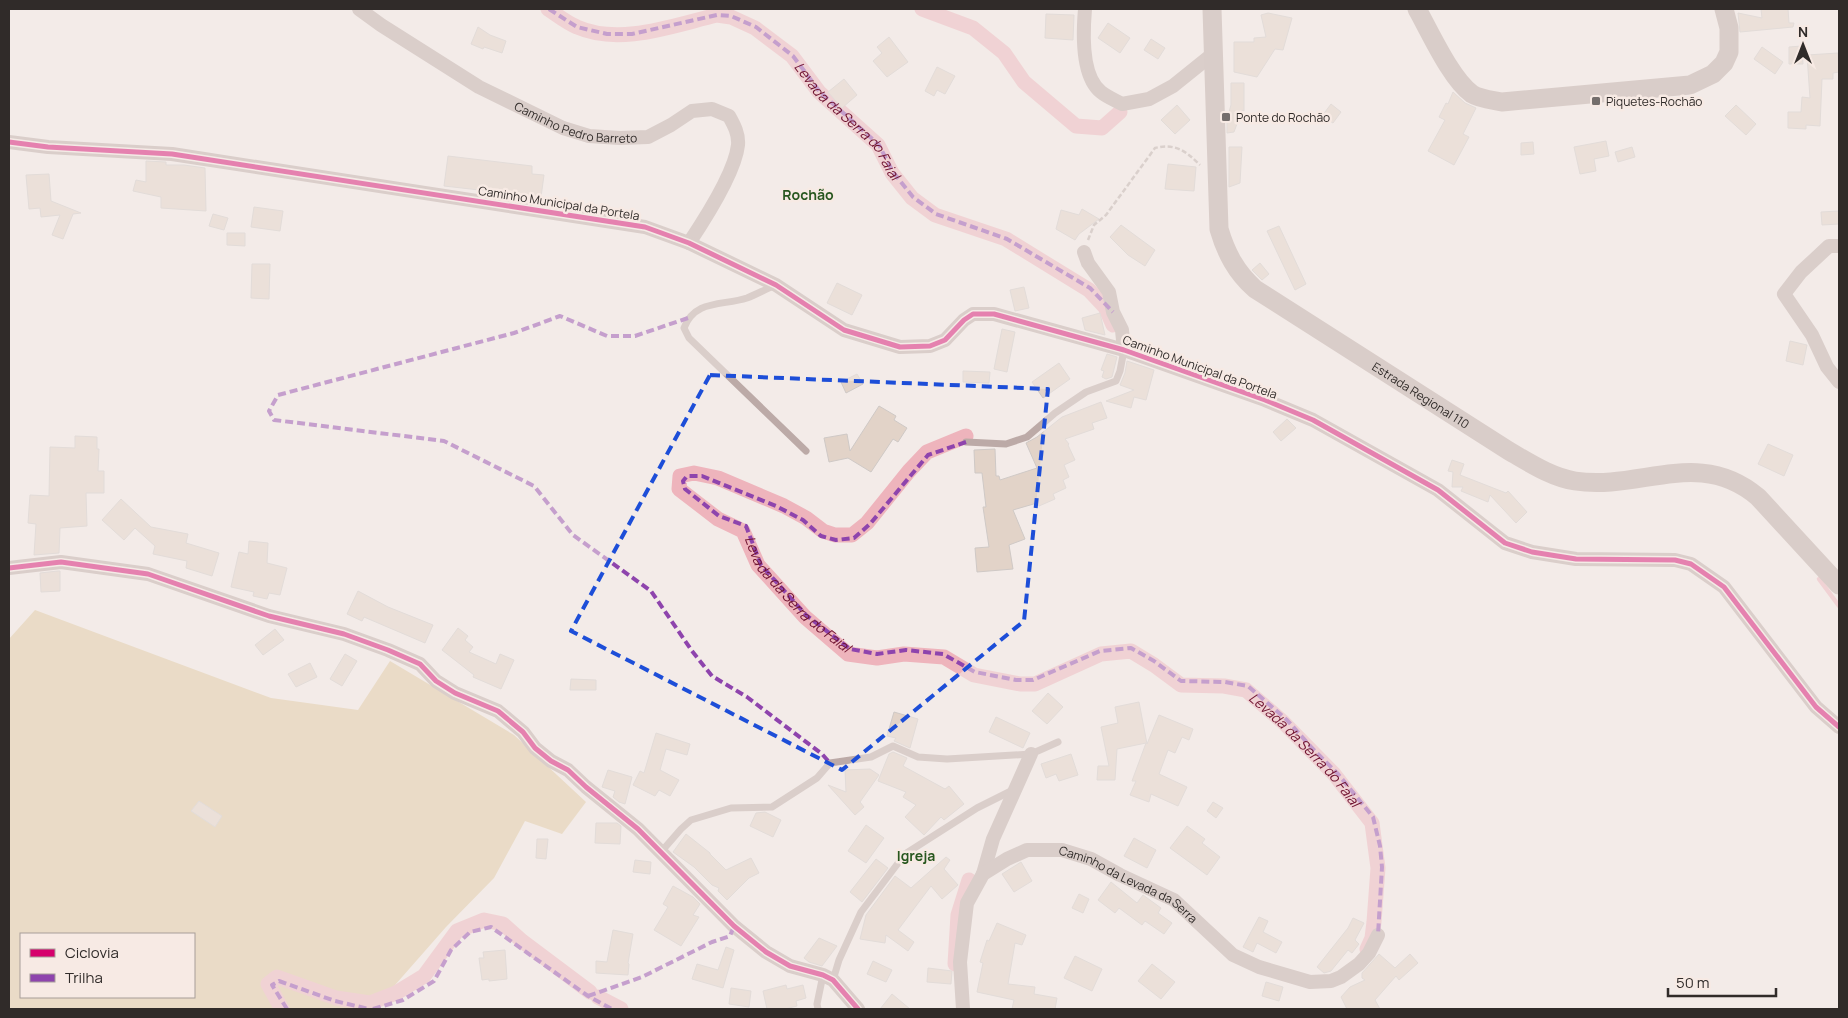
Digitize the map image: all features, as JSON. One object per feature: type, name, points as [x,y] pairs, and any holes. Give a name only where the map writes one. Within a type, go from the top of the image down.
[{"type":"main road","name":"Estrada Regional 110","points":[[1212,9],[1219,229],[1229,257],[1242,277],[1255,289],[1467,425],[1553,475],[1574,481],[1604,483],[1696,471],[1732,479],[1745,486],[1758,497],[1839,585]]},
{"type":"main road","points":[[1417,9],[1463,86],[1473,94],[1488,100],[1502,102],[1690,85],[1712,74],[1724,62],[1730,52],[1729,28],[1724,9]]},
{"type":"street","name":"Caminho Pedro Barreto","points":[[359,9],[381,25],[480,87],[563,128],[588,136],[648,137],[671,125],[692,110],[712,109],[729,116],[736,131],[738,145],[733,164],[710,212],[689,243]]},
{"type":"street","points":[[1085,9],[1083,50],[1092,78],[1100,91],[1122,104],[1149,99],[1173,86],[1214,54]]},
{"type":"street","name":"Caminho Municipal da Portela","points":[[9,142],[48,147],[172,154],[645,227],[689,243],[776,285],[844,330],[900,347],[930,346],[946,340],[972,314],[985,313],[1124,350],[1265,400],[1313,420],[1438,490],[1505,543],[1532,552],[1576,559],[1675,560],[1691,564],[1724,587],[1816,707],[1839,727]]},
{"type":"street","points":[[1839,246],[1829,246],[1801,272],[1784,294],[1812,335],[1827,367],[1839,382]]},
{"type":"street","points":[[1084,252],[1088,263],[1109,292],[1114,312],[1122,330],[1124,350]]},
{"type":"street","points":[[9,568],[61,562],[148,574],[270,616],[344,634],[420,664],[436,681],[455,693],[498,712],[524,732],[535,748],[551,761],[568,770],[638,829],[734,926],[766,952],[790,966],[828,978],[858,1009]]},
{"type":"street","points":[[983,874],[993,839],[1031,754]]},
{"type":"street","name":"Caminho da Levada da Serra","points":[[963,1009],[960,962],[967,903],[983,874],[1007,859],[1027,850],[1062,850],[1091,858],[1120,875],[1174,900],[1233,955],[1260,967],[1310,982],[1331,981],[1341,977],[1359,964],[1369,953],[1378,935]]},
{"type":"lane","points":[[776,285],[746,298],[700,308],[688,318],[684,328],[689,338],[806,450]]},
{"type":"lane","points":[[966,442],[1006,444],[1027,437],[1055,413],[1086,392],[1116,381],[1124,350]]},
{"type":"lane","points":[[661,852],[691,820],[731,808],[772,807],[818,778],[830,763],[871,757],[893,746],[918,757],[947,760],[1031,754],[1058,742]]},
{"type":"lane","points":[[818,1009],[817,1004],[828,978],[839,960],[861,912],[905,854],[977,808],[1014,790]]},
{"type":"path","points":[[1084,252],[1089,234],[1094,225],[1106,215],[1155,148],[1167,145],[1186,152],[1217,182]]},
{"type":"highlighted area","points":[[710,375],[1048,389],[1024,621],[842,770],[571,631]]},
{"type":"shaded area","points":[[35,610],[271,698],[358,710],[390,661],[514,735],[586,802],[562,834],[525,821],[494,878],[446,927],[388,993],[370,1009],[9,1009],[9,639]]},
{"type":"building","points":[[1761,9],[1788,9],[1789,23],[1794,23],[1793,27],[1740,32],[1738,13],[1762,18]]},
{"type":"building","points":[[1268,13],[1292,18],[1283,50],[1275,49],[1257,77],[1234,72],[1234,42],[1254,42],[1254,38],[1266,37],[1261,15]]},
{"type":"building","points":[[1046,14],[1074,15],[1073,40],[1045,38]]},
{"type":"building","points":[[1108,23],[1130,38],[1120,53],[1098,38]]},
{"type":"building","points":[[478,27],[490,35],[506,41],[502,53],[471,44]]},
{"type":"building","points":[[889,37],[908,62],[887,77],[873,61],[882,53],[877,47]]},
{"type":"building","points":[[1151,39],[1165,48],[1158,59],[1144,50]]},
{"type":"building","points":[[1802,46],[1803,64],[1789,64],[1789,47]]},
{"type":"building","points":[[1762,47],[1783,62],[1775,74],[1754,59]]},
{"type":"building","points":[[1838,53],[1839,72],[1833,73],[1833,79],[1822,79],[1820,126],[1806,125],[1806,129],[1788,128],[1788,112],[1801,112],[1802,97],[1810,98],[1807,55]]},
{"type":"building","points":[[937,67],[955,76],[945,94],[937,90],[934,96],[925,91]]},
{"type":"building","points":[[844,79],[857,95],[842,108],[828,92]]},
{"type":"building","points":[[1231,83],[1244,83],[1244,111],[1242,110],[1234,132],[1227,133],[1227,119],[1231,105]]},
{"type":"building","points":[[1453,92],[1465,103],[1476,108],[1463,134],[1469,137],[1454,165],[1428,151],[1445,120],[1439,117],[1446,103],[1448,104]]},
{"type":"building","points":[[1331,104],[1341,112],[1333,123],[1322,116]]},
{"type":"building","points":[[1177,105],[1190,120],[1175,134],[1161,120]]},
{"type":"building","points":[[1736,105],[1756,124],[1746,135],[1725,116]]},
{"type":"building","points":[[1606,141],[1609,156],[1594,159],[1596,171],[1580,174],[1574,147]]},
{"type":"building","points":[[1533,142],[1534,154],[1521,155],[1521,143]]},
{"type":"building","points":[[1229,147],[1242,147],[1240,183],[1229,187]]},
{"type":"building","points":[[1632,147],[1635,157],[1618,162],[1615,152]]},
{"type":"building","points":[[448,156],[532,166],[532,174],[544,175],[541,197],[444,186]]},
{"type":"building","points":[[146,161],[166,162],[166,165],[205,168],[206,211],[161,208],[161,197],[133,191],[136,180],[146,182]]},
{"type":"building","points":[[1168,164],[1196,167],[1194,191],[1165,189]]},
{"type":"building","points":[[49,174],[51,201],[81,213],[73,214],[63,239],[52,235],[60,215],[41,217],[40,208],[29,209],[26,175]]},
{"type":"building","points":[[254,207],[283,211],[280,231],[251,227]]},
{"type":"building","points":[[1082,209],[1099,219],[1079,234],[1075,240],[1056,229],[1061,210],[1079,215]]},
{"type":"building","points":[[1839,211],[1839,224],[1822,225],[1821,212]]},
{"type":"building","points":[[213,214],[228,218],[224,230],[209,226]]},
{"type":"building","points":[[1121,225],[1155,250],[1145,266],[1128,255],[1110,237]]},
{"type":"building","points":[[1279,226],[1306,284],[1295,290],[1267,231]]},
{"type":"building","points":[[227,233],[245,233],[245,246],[227,245]]},
{"type":"building","points":[[1260,263],[1269,274],[1262,280],[1252,270]]},
{"type":"building","points":[[252,264],[270,264],[269,299],[251,298]]},
{"type":"building","points":[[837,283],[862,295],[852,315],[827,303]]},
{"type":"building","points":[[1024,287],[1029,308],[1015,311],[1010,290]]},
{"type":"building","points":[[1100,313],[1105,335],[1085,330],[1082,318]]},
{"type":"building","points":[[1002,329],[1015,332],[1007,372],[994,369]]},
{"type":"building","points":[[1790,341],[1807,345],[1803,365],[1786,361]]},
{"type":"building","points":[[1107,354],[1117,357],[1112,377],[1106,379],[1102,377],[1104,371],[1101,370]]},
{"type":"building","points":[[1127,361],[1154,370],[1146,400],[1134,397],[1131,408],[1106,401],[1134,390],[1120,385]]},
{"type":"building","points":[[1059,363],[1070,379],[1043,398],[1032,382]]},
{"type":"building","points":[[963,371],[990,372],[989,383],[963,382]]},
{"type":"building","points":[[857,374],[863,384],[846,393],[841,382]]},
{"type":"building","points":[[1101,402],[1107,418],[1092,423],[1094,429],[1065,439],[1075,460],[1064,465],[1069,477],[1063,480],[1066,488],[1053,494],[1055,499],[1039,506],[1037,503],[1013,510],[1025,539],[1009,545],[1013,569],[977,572],[975,548],[989,547],[983,507],[986,507],[982,473],[975,473],[974,450],[995,449],[996,476],[999,476],[1000,480],[1037,468],[1026,443],[1037,437],[1062,417]]},
{"type":"building","points":[[879,406],[896,416],[894,420],[907,428],[898,442],[893,439],[871,472],[848,458],[829,462],[824,438],[847,434],[850,451]]},
{"type":"building","points":[[1287,419],[1296,428],[1281,441],[1273,432]]},
{"type":"building","points":[[75,436],[97,437],[97,449],[99,449],[98,471],[104,471],[104,493],[86,493],[87,526],[60,528],[59,553],[34,555],[36,524],[28,523],[30,495],[49,496],[50,447],[75,448]]},
{"type":"building","points":[[1768,444],[1793,455],[1784,476],[1758,464]]},
{"type":"building","points":[[1452,460],[1464,464],[1460,475],[1506,493],[1508,491],[1527,512],[1516,523],[1490,495],[1488,502],[1461,491],[1463,487],[1452,487],[1453,472],[1448,471]]},
{"type":"building","points":[[121,499],[151,527],[188,534],[186,543],[219,553],[212,576],[186,568],[187,561],[153,554],[155,546],[135,528],[124,540],[102,520]]},
{"type":"building","points":[[249,541],[268,543],[267,563],[287,568],[280,595],[269,593],[267,599],[253,596],[254,592],[231,587],[239,552],[248,554]]},
{"type":"building","points":[[60,571],[60,591],[41,592],[40,573]]},
{"type":"building","points":[[358,591],[388,607],[433,625],[425,643],[364,617],[362,621],[347,614]]},
{"type":"building","points":[[458,628],[468,636],[465,640],[473,647],[469,652],[496,664],[500,654],[514,660],[501,689],[473,677],[474,675],[442,650]]},
{"type":"building","points":[[275,629],[284,640],[263,655],[255,645]]},
{"type":"building","points":[[345,654],[357,661],[342,686],[330,679]]},
{"type":"building","points":[[310,663],[317,677],[296,687],[288,674]]},
{"type":"building","points":[[571,679],[596,680],[596,690],[570,690]]},
{"type":"building","points":[[1048,693],[1063,707],[1047,724],[1032,711]]},
{"type":"building","points":[[1139,702],[1147,744],[1159,715],[1193,729],[1189,740],[1182,737],[1175,753],[1168,750],[1159,774],[1187,787],[1178,806],[1151,794],[1149,802],[1130,795],[1136,781],[1132,781],[1146,743],[1117,749],[1115,780],[1097,780],[1098,766],[1109,766],[1101,727],[1118,723],[1115,707]]},
{"type":"building","points":[[894,712],[918,719],[910,748],[894,741],[896,738],[887,736]]},
{"type":"building","points":[[996,717],[1030,733],[1023,748],[989,732]]},
{"type":"building","points":[[656,733],[690,744],[687,755],[666,749],[660,770],[679,780],[670,796],[659,790],[655,796],[633,785],[640,771],[644,773]]},
{"type":"building","points":[[893,752],[907,758],[903,766],[945,789],[949,786],[964,804],[944,820],[941,817],[924,835],[905,817],[916,805],[903,797],[906,792],[878,781],[889,754]]},
{"type":"building","points":[[1071,754],[1078,775],[1059,781],[1056,774],[1046,778],[1041,764]]},
{"type":"building","points":[[870,769],[879,775],[860,802],[864,807],[855,815],[828,785],[846,792],[845,770]]},
{"type":"building","points":[[608,770],[632,777],[625,804],[613,797],[615,791],[602,787]]},
{"type":"building","points":[[199,801],[222,816],[215,827],[191,811]]},
{"type":"building","points":[[1213,802],[1223,808],[1216,818],[1207,811]]},
{"type":"building","points":[[765,812],[781,820],[773,837],[750,826],[756,813]]},
{"type":"building","points":[[596,823],[617,823],[621,826],[620,844],[595,843]]},
{"type":"building","points":[[866,825],[884,838],[866,863],[848,851]]},
{"type":"building","points":[[1187,826],[1205,839],[1202,843],[1220,857],[1207,875],[1170,848]]},
{"type":"building","points":[[686,834],[710,853],[726,870],[751,858],[759,873],[749,878],[727,900],[718,891],[719,888],[712,885],[694,867],[673,852]]},
{"type":"building","points":[[1134,838],[1156,850],[1147,868],[1124,856]]},
{"type":"building","points":[[537,839],[548,839],[546,859],[536,858]]},
{"type":"building","points":[[946,857],[950,860],[944,869],[958,885],[942,899],[931,886],[898,930],[914,942],[908,951],[886,935],[885,943],[860,939],[866,915],[895,876],[911,888]]},
{"type":"building","points":[[876,859],[888,868],[862,902],[850,892]]},
{"type":"building","points":[[635,860],[651,862],[650,874],[633,872]]},
{"type":"building","points":[[1021,862],[1032,881],[1014,892],[1002,874]]},
{"type":"building","points":[[1111,882],[1137,903],[1143,895],[1161,908],[1158,913],[1172,923],[1164,934],[1145,921],[1142,925],[1119,908],[1115,913],[1098,900]]},
{"type":"building","points":[[673,886],[693,897],[700,904],[693,915],[699,917],[681,946],[654,930],[668,907],[663,904]]},
{"type":"building","points":[[1079,894],[1089,899],[1083,913],[1072,908]]},
{"type":"building","points":[[1259,917],[1268,921],[1263,932],[1282,942],[1276,953],[1257,943],[1253,952],[1243,947]]},
{"type":"building","points":[[1353,918],[1364,923],[1355,940],[1359,944],[1352,953],[1348,950],[1331,971],[1324,973],[1317,967],[1348,928]]},
{"type":"building","points":[[997,923],[1026,935],[1022,945],[1015,943],[1008,984],[1035,987],[1034,994],[1057,998],[1055,1009],[1012,1009],[1014,1000],[977,992],[983,963],[980,962],[987,940],[989,941]]},
{"type":"building","points":[[613,930],[633,934],[628,975],[596,973],[596,961],[607,962]]},
{"type":"building","points":[[819,938],[837,946],[822,966],[809,962],[804,958]]},
{"type":"building","points":[[726,947],[734,950],[723,988],[692,979],[697,964],[718,970]]},
{"type":"building","points":[[505,950],[507,979],[482,980],[479,958],[484,958],[483,952]]},
{"type":"building","points":[[1379,954],[1395,968],[1410,954],[1418,963],[1399,980],[1396,976],[1375,1000],[1380,1009],[1347,1009],[1341,997],[1350,987],[1365,980],[1362,978],[1362,973]]},
{"type":"building","points":[[1075,956],[1102,969],[1092,991],[1064,978]]},
{"type":"building","points":[[873,961],[892,970],[886,982],[867,974]]},
{"type":"building","points":[[1152,964],[1175,982],[1161,999],[1138,981]]},
{"type":"building","points":[[928,968],[952,971],[951,984],[927,982]]},
{"type":"building","points":[[1266,982],[1283,987],[1279,1001],[1262,996]]},
{"type":"building","points":[[786,985],[787,989],[803,985],[806,998],[796,1001],[797,1006],[785,1009],[767,1009],[763,991]]},
{"type":"building","points":[[731,988],[751,991],[749,1007],[729,1004]]},
{"type":"building","points":[[892,994],[910,1009],[880,1009]]},
{"type":"waterway","name":"Levada da Serra do Faial","points":[[548,9],[577,27],[611,35],[647,32],[717,15],[731,17],[755,28],[792,56],[819,92],[878,145],[892,173],[912,198],[935,215],[1006,239],[1089,290],[1105,307],[1113,325]]},
{"type":"waterway","points":[[922,9],[973,28],[1004,53],[1024,82],[1076,126],[1102,128],[1120,112]]},
{"type":"waterway","name":"Levada da Serra do Faial","points":[[966,436],[927,452],[867,523],[852,535],[835,535],[823,531],[806,518],[784,506],[718,478],[694,473],[680,476],[679,489],[718,519],[743,531],[758,565],[805,617],[848,654],[877,658],[904,654],[944,657],[974,675],[1020,684],[1035,684],[1101,654],[1131,651],[1181,685],[1224,686],[1246,690],[1283,722],[1334,774],[1372,823],[1378,868],[1372,938],[1367,949]]},
{"type":"waterway","points":[[1819,579],[1839,606]]},
{"type":"waterway","name":"Levada da Serra do Faial","points":[[955,964],[958,915],[969,880]]},
{"type":"waterway","name":"Levada da Serra do Faial","points":[[282,1009],[268,984],[277,977],[336,998],[370,1003],[396,993],[424,976],[457,931],[484,920],[503,924],[522,941],[590,992]]},
{"type":"waterway","name":"Levada da Serra do Faial","points":[[598,997],[621,1009]]},
{"type":"marked path","points":[[549,9],[577,27],[607,34],[632,34],[717,15],[731,16],[756,27],[793,56],[820,92],[879,145],[893,172],[913,197],[936,214],[1007,239],[1090,288],[1113,312]]},
{"type":"marked path","points":[[688,318],[635,336],[607,336],[560,316],[514,333],[278,395],[269,411],[274,420],[444,441],[534,486],[573,535],[651,591],[692,651],[712,676],[747,697],[822,754],[830,763]]},
{"type":"marked path","points":[[966,442],[928,455],[870,524],[854,538],[836,540],[821,536],[803,520],[776,506],[702,476],[687,476],[683,481],[685,489],[719,516],[746,526],[761,565],[806,615],[850,649],[877,654],[906,650],[943,654],[975,672],[1016,680],[1033,680],[1100,651],[1131,648],[1154,661],[1181,681],[1225,682],[1248,686],[1287,720],[1338,774],[1373,817],[1380,846],[1382,867],[1378,935]]},
{"type":"marked path","points":[[588,996],[642,977],[712,942],[730,936],[734,926]]},
{"type":"marked path","points":[[373,1009],[403,1000],[434,981],[451,950],[470,932],[491,927],[588,996],[612,1009]]},
{"type":"marked path","points":[[287,1009],[272,985],[279,981],[335,1001],[369,1009]]},
{"type":"cycle path","points":[[9,142],[48,147],[172,154],[645,227],[689,243],[776,285],[844,330],[900,347],[930,346],[945,340],[964,320],[973,314],[994,314],[1124,350],[1265,400],[1313,420],[1438,490],[1505,543],[1532,552],[1576,559],[1675,560],[1691,564],[1724,587],[1816,707],[1839,727]]},
{"type":"cycle path","points":[[9,568],[61,562],[148,574],[269,616],[344,634],[420,664],[436,681],[455,693],[498,711],[523,732],[535,748],[551,761],[568,770],[638,829],[734,926],[766,952],[790,966],[823,975],[833,980],[858,1009]]},
{"type":"place","name":"Piquetes-Rochão","points":[[1596,101]]},
{"type":"place","name":"Ponte do Rochão","points":[[1226,117]]},
{"type":"district","name":"Rochão","points":[[808,194]]},
{"type":"district","name":"Igreja","points":[[916,855]]}]
